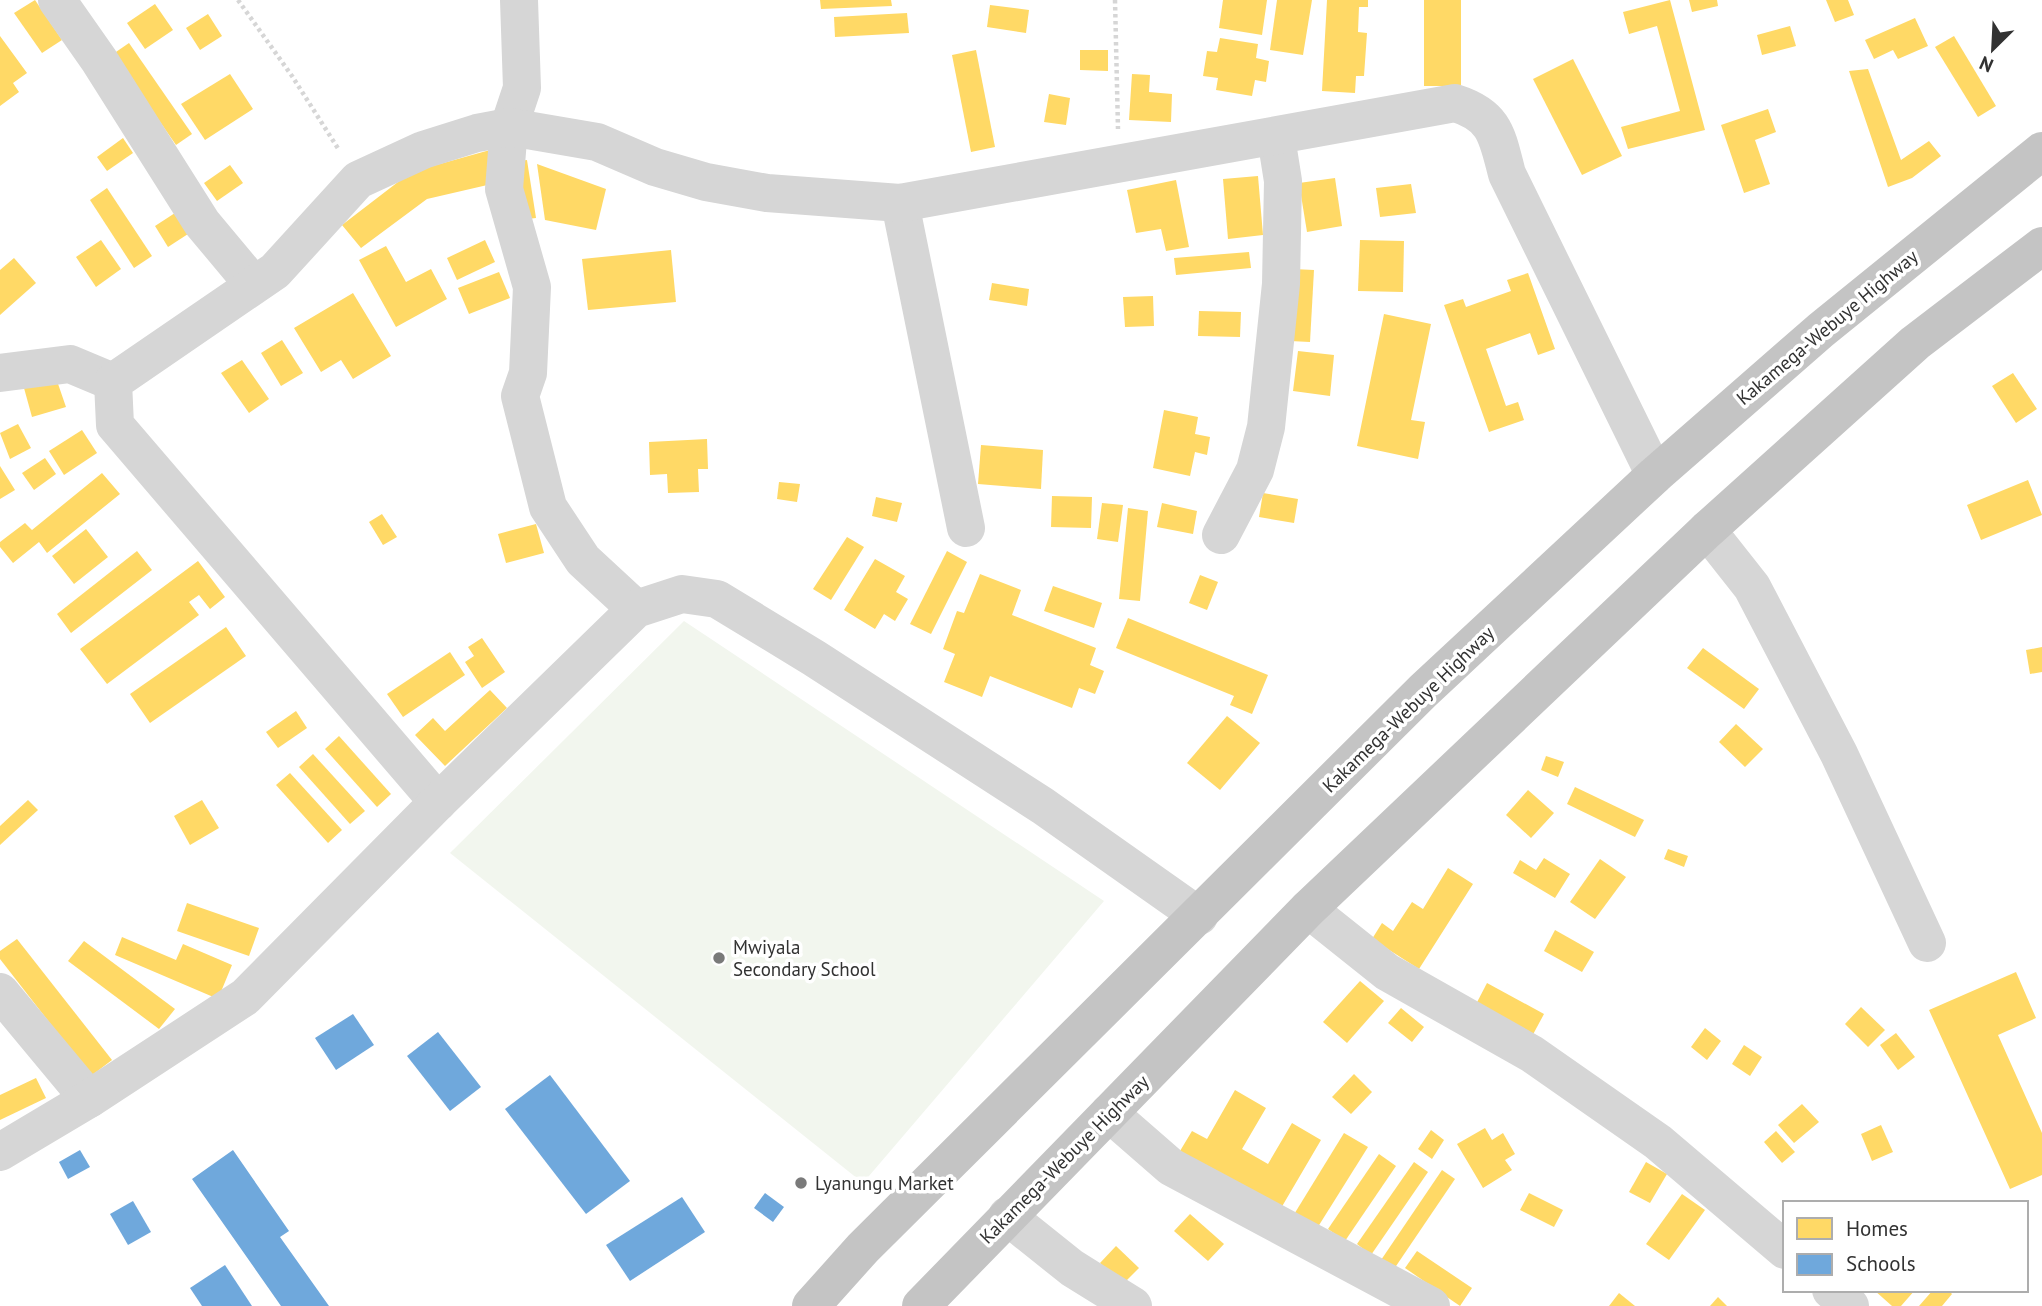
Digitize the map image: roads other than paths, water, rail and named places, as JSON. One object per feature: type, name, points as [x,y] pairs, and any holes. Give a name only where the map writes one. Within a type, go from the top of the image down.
[{"type":"highway","name":"Kakamega-Webuye Highway","points":[[811,1306],[863,1248],[1423,691],[1655,475],[1821,330],[2042,151]]},
{"type":"highway","name":"Kakamega-Webuye Highway","points":[[939,1297],[1007,1216],[1308,909],[1706,530],[1915,343],[2042,246]]},
{"type":"street","points":[[57,0],[99,60],[202,223],[253,284]]},
{"type":"street","points":[[519,0],[522,88],[509,128],[504,189],[532,287],[528,373],[520,396],[548,507],[583,559],[636,610]]},
{"type":"street","points":[[113,382],[275,271],[358,180],[423,150],[477,133],[509,128],[597,142],[654,167],[706,182],[767,193],[900,203],[1119,161],[1276,137],[1455,103],[1486,117],[1495,131],[1507,174],[1655,475]]},
{"type":"street","points":[[1221,535],[1255,470],[1272,379],[1281,284],[1283,180],[1276,137]]},
{"type":"street","points":[[900,203],[966,528]]},
{"type":"street","points":[[0,373],[70,364],[113,382]]},
{"type":"street","points":[[113,382],[115,425],[438,802]]},
{"type":"street","points":[[1706,530],[1752,587],[1839,754],[1927,943]]},
{"type":"street","points":[[0,1152],[89,1099],[245,997],[438,802],[636,610],[682,594],[717,599],[1043,806],[1199,916]]},
{"type":"street","points":[[1308,909],[1387,972],[1532,1054],[1658,1142],[1783,1248]]},
{"type":"street","points":[[0,992],[89,1099]]},
{"type":"street","points":[[1109,1113],[1171,1167],[1431,1306]]},
{"type":"street","points":[[1007,1216],[1072,1268],[1133,1306]]},
{"type":"street","points":[[1834,1292],[1850,1306]]},
{"type":"place","name":"Mwiyala Secondary School","points":[[719,958]]},
{"type":"place","name":"Lyanungu Market","points":[[801,1183]]}]
